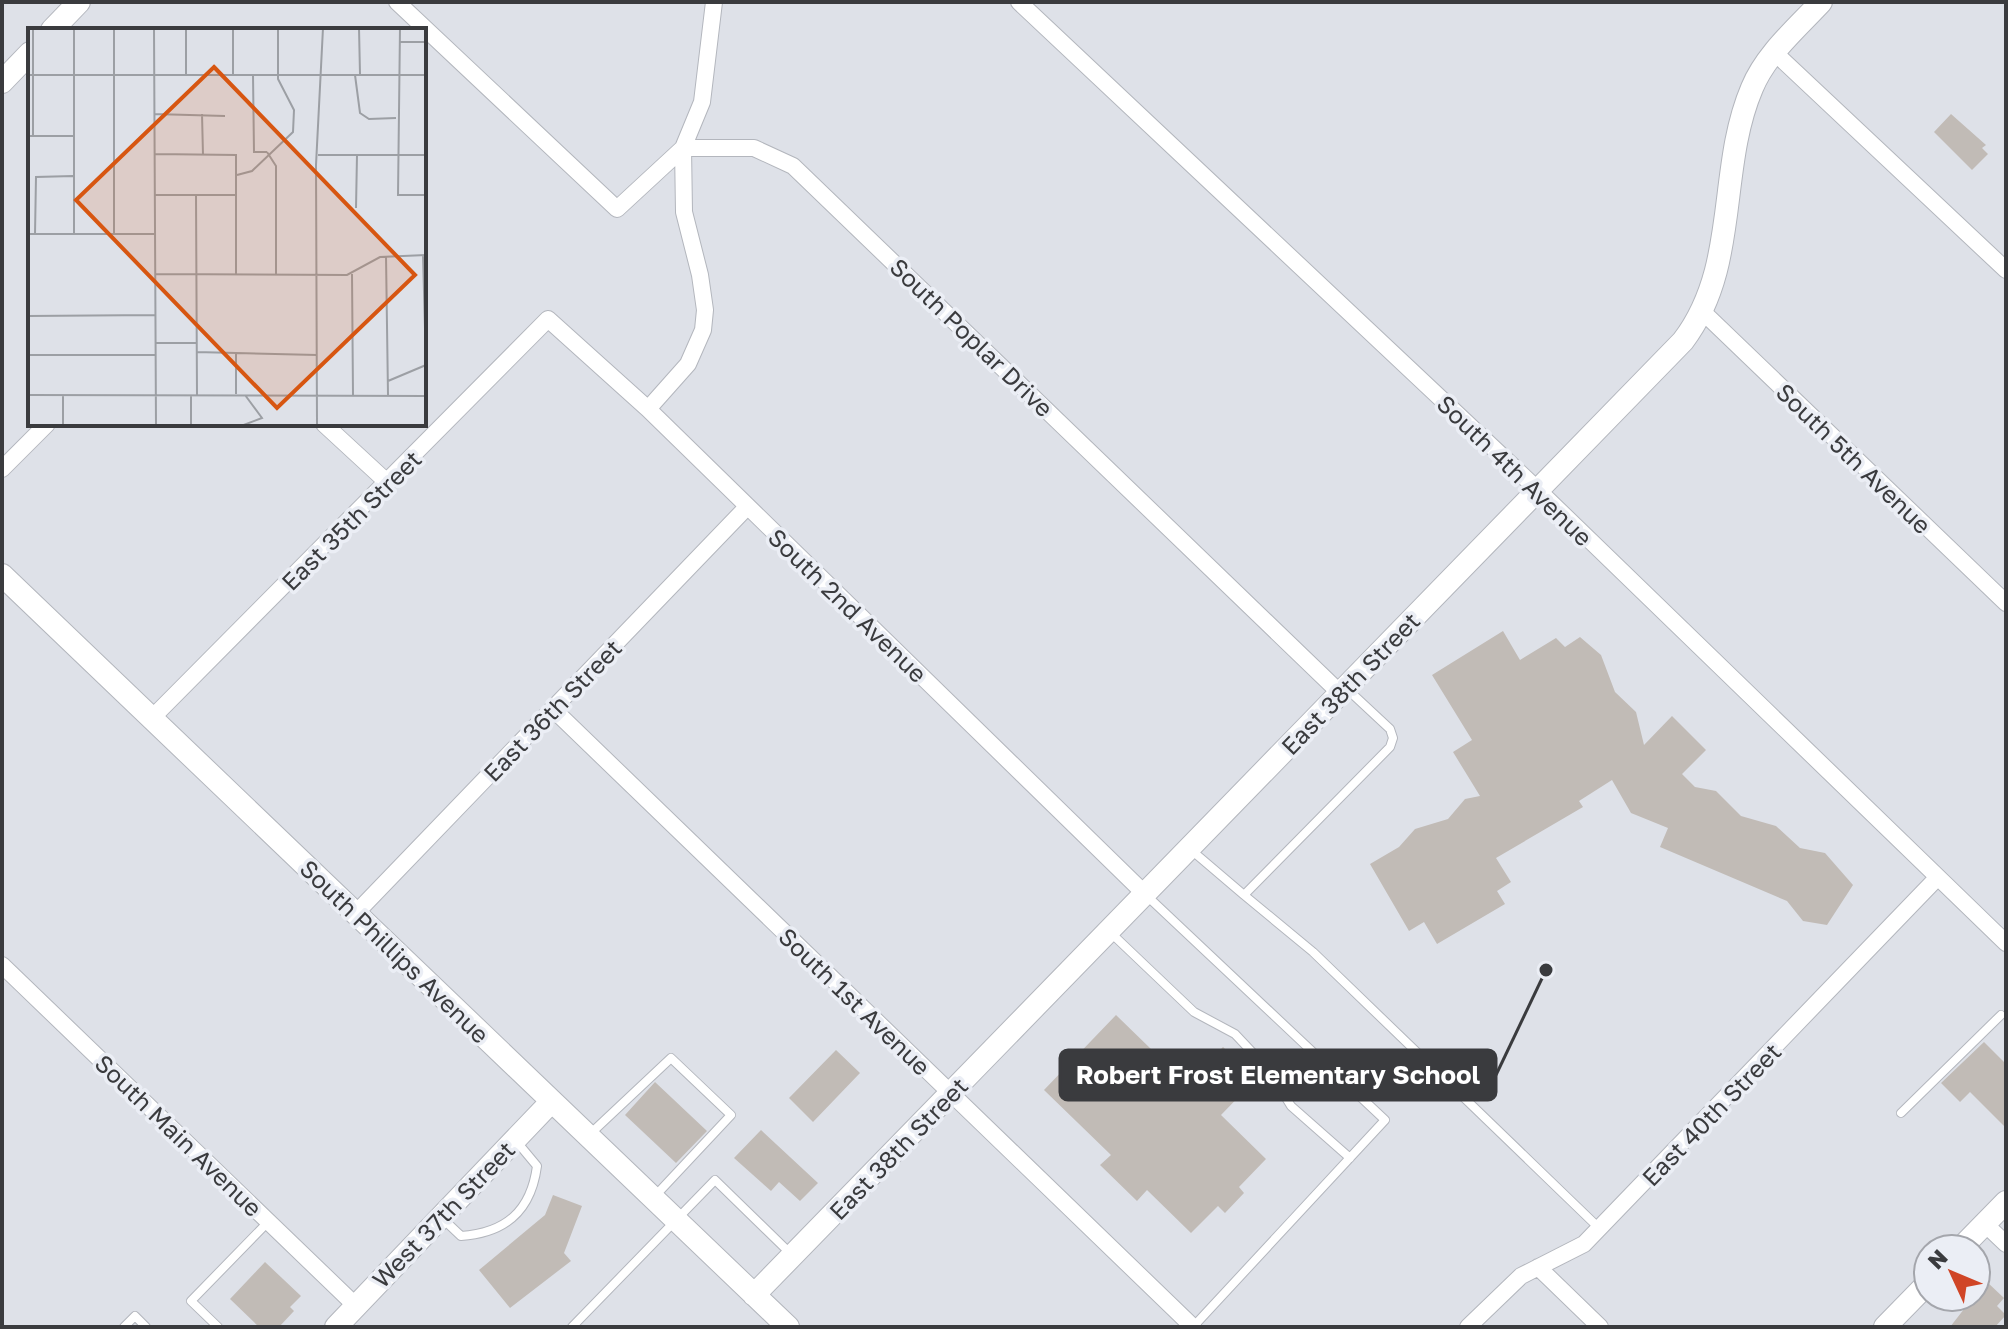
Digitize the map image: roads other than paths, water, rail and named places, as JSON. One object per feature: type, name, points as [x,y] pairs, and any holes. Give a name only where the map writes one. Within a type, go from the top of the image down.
[{"type":"street","points":[[54,28],[79,2]]},
{"type":"street","points":[[397,2],[425,28]]},
{"type":"street","points":[[648,409],[688,364],[703,330],[705,310],[700,275],[684,212],[683,148],[702,102],[714,2]]},
{"type":"street","name":"South 4th Avenue","points":[[1019,2],[1538,490],[2006,943]]},
{"type":"street","name":"East 38th Street","points":[[754,1295],[1683,341],[1703,312],[1722,251],[1740,125],[1752,86],[1774,52],[1821,2]]},
{"type":"street","points":[[426,29],[617,209],[683,148]]},
{"type":"street","points":[[1774,52],[2006,270]]},
{"type":"street","points":[[2,82],[28,55]]},
{"type":"street","name":"South Poplar Drive","points":[[683,148],[754,148],[793,166],[1343,690]]},
{"type":"street","name":"South 5th Avenue","points":[[1703,312],[2006,603]]},
{"type":"street","name":"South 2nd Avenue","points":[[548,319],[648,409],[1145,894]]},
{"type":"street","name":"East 35th Street","points":[[152,718],[548,319]]},
{"type":"street","points":[[2,469],[45,426]]},
{"type":"street","points":[[326,426],[388,483]]},
{"type":"street","name":"East 36th Street","points":[[357,912],[747,507]]},
{"type":"street","name":"South Phillips Avenue","points":[[2,575],[788,1327]]},
{"type":"street","name":"South 1st Avenue","points":[[553,709],[1193,1327]]},
{"type":"street","name":"East 40th Street","points":[[1468,1327],[1507,1287],[1584,1244],[1600,1229],[1937,878]]},
{"type":"street","name":"South Main Avenue","points":[[2,965],[268,1221],[348,1317]]},
{"type":"street","name":"West 37th Street","points":[[348,1317],[551,1102]]},
{"type":"street","points":[[1976,1233],[2006,1202]]},
{"type":"street","points":[[1985,1224],[2006,1244]]},
{"type":"street","points":[[1538,1267],[1600,1327]]},
{"type":"street","points":[[1885,1327],[1912,1299]]},
{"type":"lane","points":[[1244,895],[1390,747],[1393,738],[1390,729],[1343,690]]},
{"type":"lane","points":[[1189,848],[1313,952],[1600,1229]]},
{"type":"lane","points":[[1145,894],[1385,1120],[1193,1327]]},
{"type":"lane","points":[[1109,931],[1194,1012],[1235,1034],[1253,1050],[1291,1106],[1350,1158]]},
{"type":"lane","points":[[1901,1113],[2004,1015]]},
{"type":"lane","points":[[587,1137],[671,1058],[731,1115],[652,1199]]},
{"type":"lane","points":[[441,1217],[461,1236],[479,1235],[496,1231],[525,1207],[535,1187],[537,1166],[515,1139]]},
{"type":"lane","points":[[572,1327],[715,1180],[793,1255]]},
{"type":"lane","points":[[218,1327],[191,1301],[268,1221]]},
{"type":"lane","points":[[124,1327],[135,1316],[146,1327]]},
{"type":"place","name":"Robert Frost Elementary School","points":[[1546,970]]}]
